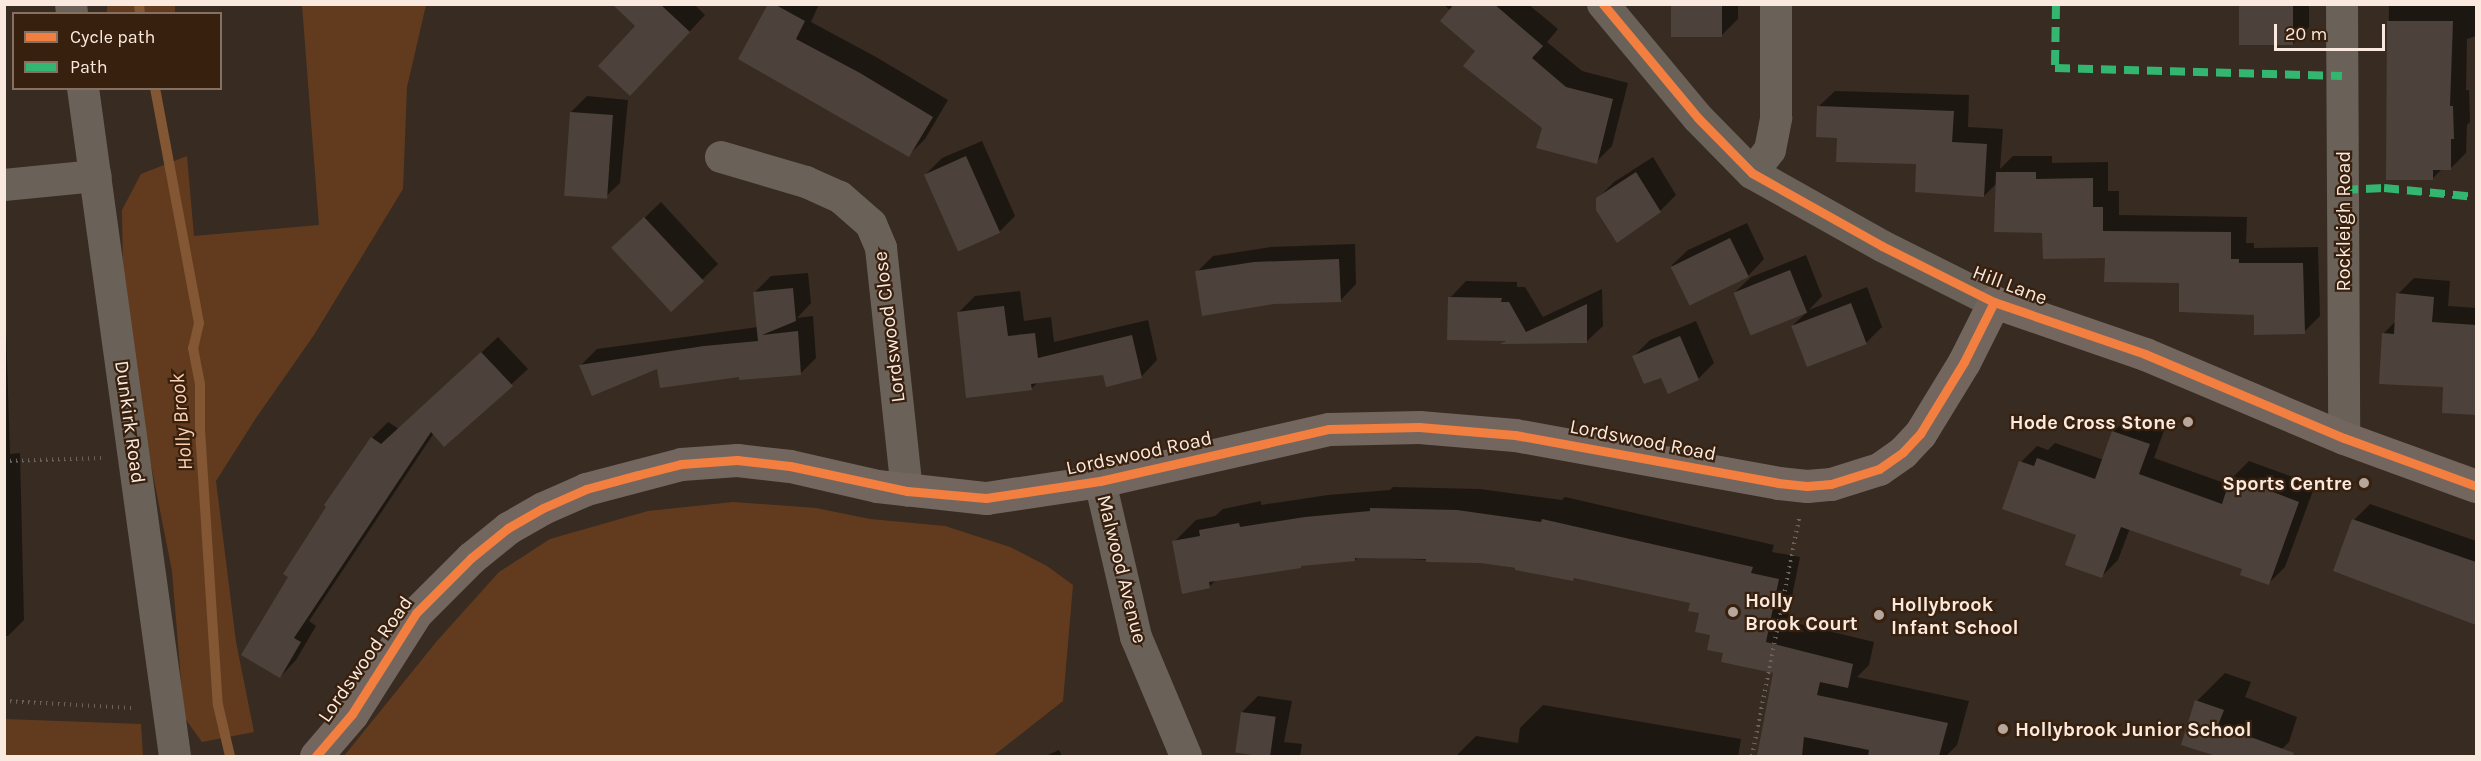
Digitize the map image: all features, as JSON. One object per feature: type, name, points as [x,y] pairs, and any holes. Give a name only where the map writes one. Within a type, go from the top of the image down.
[{"type":"street","name":"Hill Lane","points":[[1603,4],[1698,118],[1752,173],[1882,246],[1994,302],[2145,354],[2344,438],[2476,486]]},
{"type":"street","points":[[1752,173],[1770,150],[1776,118],[1776,4]]},
{"type":"street","name":"Rockleigh Road","points":[[2342,4],[2344,438]]},
{"type":"street","name":"Dunkirk Road","points":[[83,90],[175,756]]},
{"type":"street","name":"Lordswood Close","points":[[721,157],[806,182],[840,197],[872,224],[881,248],[907,491]]},
{"type":"street","points":[[4,185],[96,176]]},
{"type":"street","name":"Lordswood Road","points":[[316,756],[352,714],[411,621],[432,595],[471,558],[508,528],[543,508],[586,489],[670,467],[737,460],[790,466],[907,491],[986,498],[1100,481],[1329,429],[1419,427],[1515,435],[1661,463],[1807,486],[1857,478],[1879,469],[1903,452],[1920,434],[1964,363],[1994,302]]},
{"type":"street","name":"Malwood Avenue","points":[[1100,481],[1136,637],[1186,756]]},
{"type":"path","points":[[4,461],[63,461],[134,455]]},
{"type":"path","points":[[1752,756],[1796,528],[1807,486]]},
{"type":"path","points":[[4,700],[168,710]]},
{"type":"shaded area","points":[[107,5],[175,5],[175,12],[107,12]]},
{"type":"shaded area","points":[[302,5],[426,5],[407,87],[403,189],[314,335],[256,418],[216,481],[236,642],[254,732],[202,742],[184,717],[172,571],[143,424],[123,278],[122,210],[141,174],[187,156],[194,236],[319,225]]},
{"type":"shaded area","points":[[733,502],[816,508],[870,519],[945,526],[1010,547],[1047,566],[1073,585],[1063,701],[993,756],[344,756],[437,641],[499,572],[550,539],[648,511]]},
{"type":"shaded area","points":[[5,719],[141,724],[143,756],[5,756]]},
{"type":"building","points":[[612,4],[660,4],[690,32],[630,96],[598,66],[635,26]]},
{"type":"building","points":[[768,4],[774,4],[805,21],[796,39],[860,73],[933,117],[909,157],[738,59]]},
{"type":"building","points":[[1454,4],[1494,4],[1543,46],[1532,58],[1566,87],[1613,99],[1597,164],[1536,148],[1542,128],[1463,66],[1475,51],[1440,21]]},
{"type":"building","points":[[1671,4],[1722,4],[1722,37],[1671,37]]},
{"type":"building","points":[[2239,4],[2293,4],[2293,45],[2239,45]]},
{"type":"building","points":[[2387,21],[2453,21],[2450,106],[2453,106],[2454,139],[2451,139],[2451,170],[2433,170],[2433,180],[2386,180]]},
{"type":"building","points":[[1817,106],[1954,111],[1952,142],[1987,144],[1984,197],[1915,192],[1916,164],[1836,162],[1837,138],[1816,137]]},
{"type":"building","points":[[570,112],[613,115],[607,199],[564,196]]},
{"type":"building","points":[[966,156],[1000,233],[958,251],[924,175]]},
{"type":"building","points":[[1636,172],[1661,212],[1617,243],[1596,210],[1596,198]]},
{"type":"building","points":[[1996,172],[2036,172],[2036,179],[2093,178],[2093,207],[2103,207],[2103,231],[2231,232],[2231,259],[2239,259],[2239,263],[2303,263],[2305,334],[2254,335],[2254,315],[2179,312],[2179,283],[2104,282],[2105,258],[2043,259],[2042,233],[1994,232]]},
{"type":"building","points":[[644,217],[704,281],[671,312],[611,248]]},
{"type":"building","points":[[1730,238],[1749,277],[1690,306],[1671,267]]},
{"type":"building","points":[[1339,259],[1341,302],[1274,304],[1202,316],[1195,271],[1254,262]]},
{"type":"building","points":[[1790,270],[1807,313],[1751,336],[1733,293]]},
{"type":"building","points":[[793,288],[796,321],[762,335],[798,331],[801,375],[739,380],[739,377],[660,388],[657,369],[592,396],[579,365],[704,346],[758,341],[753,292]]},
{"type":"building","points":[[2396,293],[2434,297],[2432,322],[2476,325],[2476,415],[2442,413],[2443,387],[2379,384],[2382,333],[2394,334]]},
{"type":"building","points":[[1448,297],[1502,298],[1501,302],[1509,302],[1526,332],[1587,304],[1587,343],[1500,344],[1506,341],[1447,340]]},
{"type":"building","points":[[1851,303],[1867,344],[1807,367],[1791,326]]},
{"type":"building","points":[[1004,306],[1008,336],[1035,333],[1038,358],[1132,335],[1142,378],[1106,387],[1103,375],[1031,384],[1032,390],[966,398],[957,312]]},
{"type":"building","points":[[1680,336],[1699,380],[1668,394],[1661,378],[1644,384],[1632,356]]},
{"type":"building","points":[[481,352],[513,386],[444,447],[431,432],[294,638],[301,642],[280,678],[241,655],[288,577],[283,574],[326,507],[324,505],[371,437],[381,444]]},
{"type":"building","points":[[2112,431],[2150,444],[2139,474],[2222,504],[2231,476],[2299,502],[2269,585],[2240,575],[2242,569],[2121,527],[2102,578],[2065,565],[2076,535],[2002,509],[2019,461],[2034,466],[2037,458],[2095,479]]},
{"type":"building","points":[[1370,508],[1457,510],[1541,522],[1542,519],[1753,567],[1751,573],[1779,579],[1766,642],[1853,664],[1848,688],[1820,682],[1817,695],[1948,723],[1939,756],[1868,756],[1869,750],[1804,737],[1802,756],[1757,756],[1773,673],[1721,662],[1723,653],[1707,650],[1710,635],[1695,632],[1699,613],[1688,611],[1690,603],[1574,578],[1573,581],[1481,563],[1426,562],[1426,559],[1355,558],[1355,561],[1301,566],[1301,568],[1209,582],[1210,588],[1182,594],[1172,541],[1200,536],[1199,530],[1239,523],[1240,527],[1305,517],[1370,511]]},
{"type":"building","points":[[2352,519],[2476,562],[2476,625],[2333,571]]},
{"type":"building","points":[[2195,700],[2224,710],[2218,725],[2294,753],[2293,756],[2216,756],[2181,745]]},
{"type":"building","points":[[1241,712],[1276,717],[1270,756],[1235,753]]},
{"type":"waterway","name":"Holly Brook","points":[[139,4],[140,12]]},
{"type":"waterway","name":"Holly Brook","points":[[155,90],[199,323],[193,348],[200,384],[200,430],[218,705],[230,756]]},
{"type":"marked path","points":[[2056,4],[2055,68],[2342,76]]},
{"type":"marked path","points":[[2343,190],[2384,188],[2476,197]]},
{"type":"cycle path","points":[[1603,4],[1698,118],[1752,173],[1882,246],[1994,302],[2145,354],[2344,438],[2476,486]]},
{"type":"cycle path","points":[[316,756],[352,714],[416,613],[471,558],[508,528],[543,508],[586,489],[681,464],[737,460],[790,466],[907,491],[986,498],[1100,481],[1329,429],[1419,427],[1515,435],[1778,483],[1807,486],[1831,484],[1879,469],[1903,452],[1920,434],[1964,362],[1994,302]]},
{"type":"place","name":"Hode Cross Stone","points":[[2188,422]]},
{"type":"place","name":"Sports Centre","points":[[2364,483]]},
{"type":"place","name":"Holly Brook Court","points":[[1733,612]]},
{"type":"place","name":"Hollybrook Infant School","points":[[1879,615]]},
{"type":"place","name":"Hollybrook Junior School","points":[[2003,729]]}]
